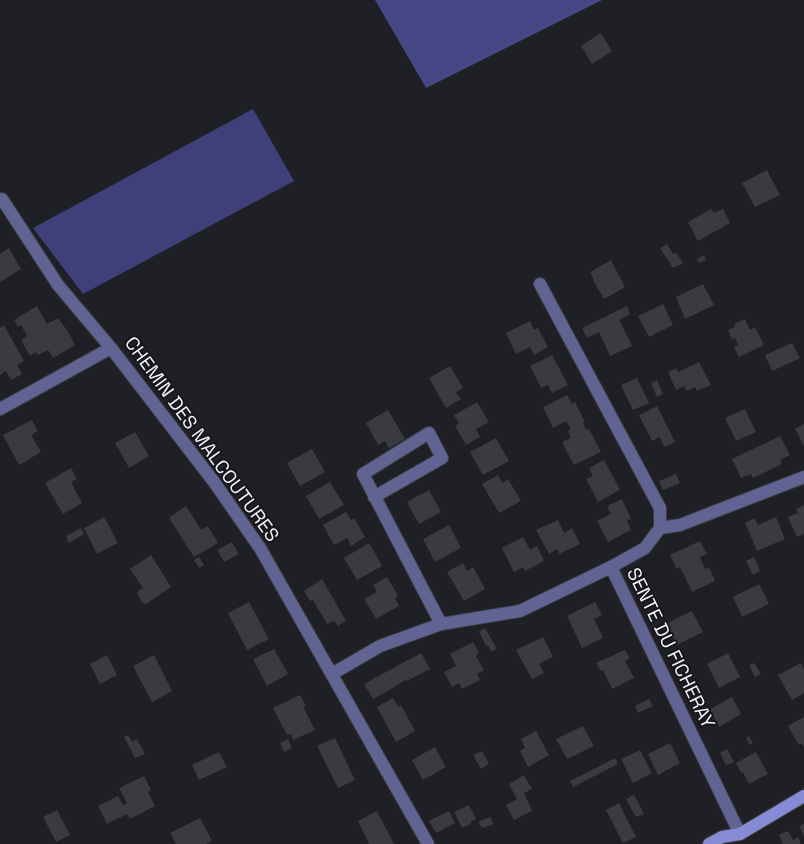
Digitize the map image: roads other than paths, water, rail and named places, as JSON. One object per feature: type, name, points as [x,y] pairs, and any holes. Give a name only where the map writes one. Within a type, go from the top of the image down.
[{"type":"main road","points":[[709,844],[740,834],[804,796]]},
{"type":"street","name":"CHEMIN DES MALCOUTURES","points":[[2,199],[58,285],[111,348],[214,482],[260,548],[428,844]]},
{"type":"street","points":[[540,284],[660,508],[660,528],[680,525],[804,478]]},
{"type":"street","points":[[0,410],[111,348]]},
{"type":"street","points":[[374,497],[442,458],[429,433],[362,474],[374,497],[441,624]]},
{"type":"street","name":"SENTE DU FICHERAY","points":[[660,528],[645,548],[611,567],[740,834]]},
{"type":"street","points":[[332,674],[380,646],[441,624],[520,611],[611,567]]}]
